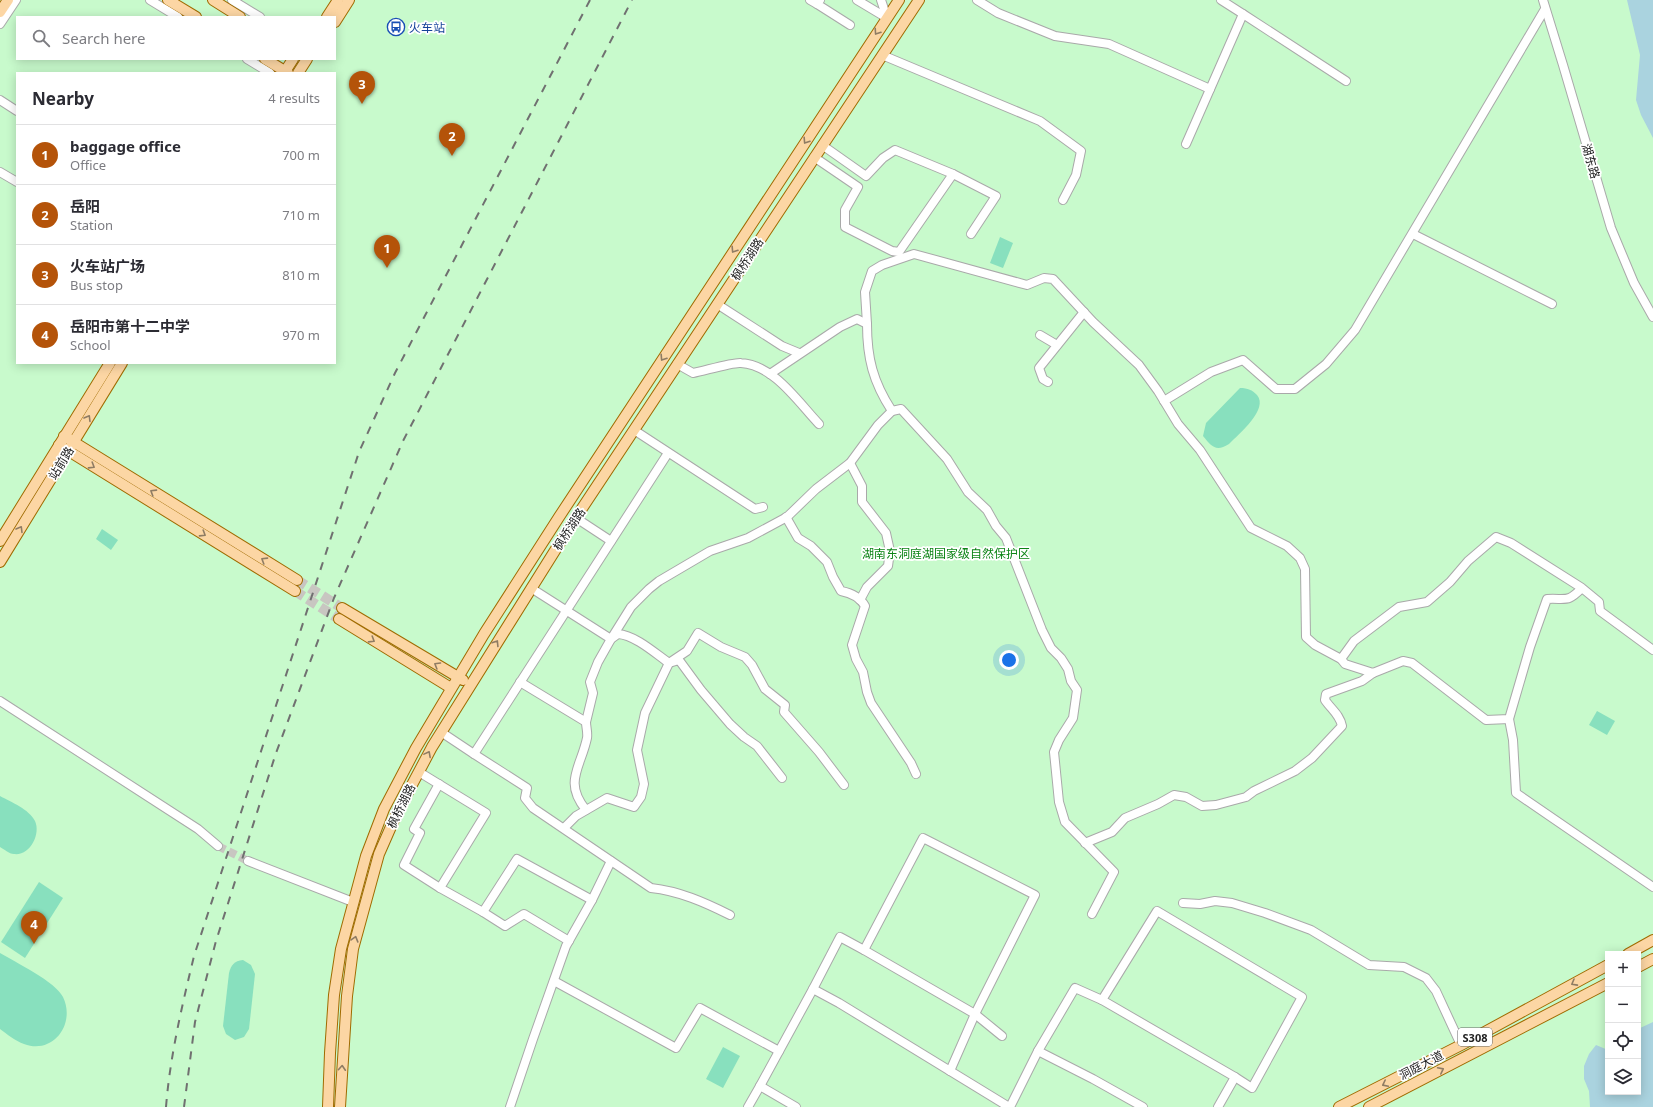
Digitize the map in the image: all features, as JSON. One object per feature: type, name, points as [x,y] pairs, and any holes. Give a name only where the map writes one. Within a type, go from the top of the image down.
[{"type":"main road","points":[[0,12],[8,0]]},
{"type":"main road","points":[[168,0],[194,16]]},
{"type":"main road","points":[[213,0],[238,16]]},
{"type":"main road","points":[[328,16],[338,0]]},
{"type":"main road","points":[[336,20],[349,0]]},
{"type":"main road","name":"枫桥湖路","points":[[328,1107],[334,995],[341,949],[366,856],[384,809],[416,748],[451,688],[559,517],[899,0]]},
{"type":"main road","name":"枫桥湖路","points":[[340,1107],[347,996],[353,949],[379,854],[397,812],[441,732],[531,588],[918,0]]},
{"type":"main road","points":[[267,60],[286,72],[292,60]]},
{"type":"main road","points":[[299,72],[306,60]]},
{"type":"main road","name":"站前路","points":[[0,541],[109,364]]},
{"type":"main road","name":"站前路","points":[[0,562],[121,364]]},
{"type":"main road","points":[[61,441],[297,580]]},
{"type":"main road","points":[[71,447],[295,591]]},
{"type":"main road","points":[[342,608],[470,685]]},
{"type":"main road","points":[[339,619],[451,688]]},
{"type":"main road","points":[[1633,951],[1653,940]]},
{"type":"main road","points":[[1641,965],[1653,959]]},
{"type":"main road","name":"洞庭大道","points":[[1339,1107],[1461,1045],[1605,967]]},
{"type":"main road","name":"洞庭大道","points":[[1368,1107],[1605,985]]},
{"type":"street","points":[[0,24],[16,0]]},
{"type":"street","points":[[150,0],[176,16]]},
{"type":"street","points":[[232,0],[258,16]]},
{"type":"street","points":[[857,0],[887,18]]},
{"type":"street","points":[[881,0],[887,18]]},
{"type":"street","points":[[977,0],[998,13],[1055,36],[1109,44],[1210,89]]},
{"type":"street","points":[[1221,0],[1346,81]]},
{"type":"street","name":"湖东路","points":[[1543,0],[1611,228],[1634,283],[1653,317]]},
{"type":"street","points":[[816,1],[850,26]]},
{"type":"street","points":[[1164,401],[1211,372],[1243,360],[1276,390],[1295,389],[1326,364],[1356,330],[1545,9]]},
{"type":"street","points":[[1186,144],[1243,14]]},
{"type":"street","points":[[882,55],[1040,121],[1065,138],[1081,151],[1076,175],[1062,200]]},
{"type":"street","points":[[249,60],[268,72]]},
{"type":"street","points":[[0,100],[16,110]]},
{"type":"street","points":[[822,145],[866,176],[868,174]]},
{"type":"street","points":[[953,174],[900,252],[892,251],[845,227],[845,210],[858,186],[883,158],[895,150],[953,174],[996,196],[971,234]]},
{"type":"street","points":[[814,157],[858,186]]},
{"type":"street","points":[[0,172],[16,181]]},
{"type":"street","points":[[1413,234],[1552,304]]},
{"type":"street","points":[[892,411],[884,400],[873,375],[867,337],[865,292],[872,271],[882,265],[914,254],[1027,285],[1044,278],[1053,279],[1084,312],[1139,365],[1178,424],[1200,450],[1250,528],[1287,546],[1300,558],[1305,569],[1306,637],[1315,645],[1341,659],[1345,664],[1374,673]]},
{"type":"street","points":[[718,304],[782,346],[799,354]]},
{"type":"street","points":[[1048,382],[1043,379],[1039,368],[1084,312]]},
{"type":"street","points":[[770,374],[840,327],[857,320],[867,324]]},
{"type":"street","points":[[1040,335],[1058,345]]},
{"type":"street","points":[[677,364],[694,374],[741,362],[763,369],[770,374],[819,424]]},
{"type":"street","points":[[586,810],[580,802],[575,788],[575,772],[587,737],[586,722],[593,693],[590,682],[598,662],[631,607],[659,581],[710,551],[748,538],[786,517],[816,489],[850,463],[878,426],[892,411],[901,409],[947,459],[968,492],[987,510],[996,526],[1006,538],[1042,630],[1051,648],[1061,658],[1068,669],[1071,682],[1077,690],[1072,718],[1054,752],[1055,769],[1059,802],[1065,822],[1114,872],[1092,914]]},
{"type":"street","points":[[634,430],[755,509],[763,507]]},
{"type":"street","points":[[474,754],[668,453]]},
{"type":"street","points":[[850,463],[862,486],[862,502],[886,533],[890,551],[888,566],[867,587],[860,600]]},
{"type":"street","points":[[786,517],[798,538],[811,546],[828,562],[833,577],[841,591],[851,593],[865,606],[852,645],[856,659],[863,672],[867,692],[872,703],[908,757],[916,774]]},
{"type":"street","points":[[576,518],[612,541]]},
{"type":"street","points":[[1341,659],[1344,652],[1354,641],[1399,607],[1427,602],[1450,582],[1468,561],[1496,537],[1511,544],[1582,588],[1599,602],[1600,611],[1653,650]]},
{"type":"street","points":[[531,588],[611,639]]},
{"type":"street","points":[[1582,588],[1573,597],[1568,599],[1547,599],[1530,646],[1509,719],[1513,740],[1516,793],[1653,887]]},
{"type":"street","points":[[564,828],[576,816],[607,798],[634,807],[641,797],[644,784],[637,750],[645,713],[669,663],[687,651],[698,633],[721,647],[745,657],[752,665],[765,689],[784,704],[784,712],[819,752],[844,785]]},
{"type":"street","points":[[611,639],[618,634],[624,634],[648,648],[669,663]]},
{"type":"street","points":[[669,663],[680,660],[700,690],[730,724],[744,737],[757,746],[782,778]]},
{"type":"street","points":[[1085,843],[1112,832],[1125,818],[1158,804],[1174,795],[1186,797],[1202,806],[1216,805],[1246,798],[1254,791],[1295,771],[1312,758],[1342,726],[1340,718],[1325,700],[1326,694],[1362,681],[1374,673],[1403,661],[1412,663],[1486,720],[1509,719]]},
{"type":"street","points":[[520,682],[586,722]]},
{"type":"street","points":[[0,701],[198,829],[218,846]]},
{"type":"street","points":[[441,732],[527,788],[525,798],[533,808],[651,888],[666,890],[696,899],[730,915]]},
{"type":"street","points":[[419,772],[486,814],[440,888]]},
{"type":"street","points":[[439,784],[414,829],[420,833],[404,865],[505,926],[524,914],[569,941]]},
{"type":"street","points":[[864,950],[923,838],[1035,895],[975,1014],[950,1071]]},
{"type":"street","points":[[483,912],[517,859],[592,900]]},
{"type":"street","points":[[248,861],[353,902]]},
{"type":"street","points":[[510,1107],[569,941],[592,900],[611,861]]},
{"type":"street","points":[[1183,903],[1200,904],[1215,901],[1232,902],[1311,930],[1369,965],[1404,967],[1426,978],[1436,991],[1461,1045]]},
{"type":"street","points":[[813,989],[839,1003],[1010,1107],[1038,1051],[1075,988],[1102,1000],[1252,1088],[1302,997],[1157,911],[1102,1000]]},
{"type":"street","points":[[748,1107],[840,937],[975,1014],[1002,1036]]},
{"type":"street","points":[[554,981],[676,1048],[700,1008],[779,1051]]},
{"type":"street","points":[[1038,1051],[1143,1107]]},
{"type":"street","points":[[1218,1107],[1235,1077]]},
{"type":"street","points":[[760,1086],[796,1107]]},
{"type":"green space","name":"湖南东洞庭湖国家级自然保护区","points":[[0,0],[1653,0],[1653,1107],[0,1107]]},
{"type":"green space","points":[[1000,237],[1013,243],[1003,268],[990,263]]},
{"type":"green space","points":[[1240,388],[1250,390],[1257,395],[1260,401],[1256,414],[1229,444],[1221,448],[1214,447],[1203,436],[1206,423]]},
{"type":"green space","points":[[102,529],[118,540],[111,550],[96,539]]},
{"type":"green space","points":[[1597,711],[1615,721],[1607,735],[1589,725]]},
{"type":"green space","points":[[0,796],[24,809],[35,821],[36,832],[33,843],[25,852],[20,854],[10,853],[0,847]]},
{"type":"green space","points":[[39,882],[63,898],[25,958],[1,942]]},
{"type":"green space","points":[[0,953],[44,979],[59,991],[63,997],[66,1007],[64,1027],[53,1041],[44,1045],[35,1046],[24,1044],[0,1029]]},
{"type":"green space","points":[[243,960],[251,965],[255,974],[249,1029],[244,1037],[235,1040],[226,1034],[223,1026],[229,973],[235,962]]},
{"type":"green space","points":[[723,1047],[740,1056],[723,1088],[706,1079]]},
{"type":"water","points":[[1627,0],[1653,0],[1653,138],[1641,115],[1636,100],[1640,55]]},
{"type":"water","points":[[1653,1022],[1653,1107],[1590,1107],[1589,1091],[1584,1079],[1584,1066],[1589,1054],[1596,1045],[1605,1049],[1605,1095],[1641,1095],[1641,1028]]},
{"type":"tunnel","points":[[297,580],[342,608]]},
{"type":"tunnel","points":[[295,591],[339,619]]},
{"type":"tunnel","points":[[218,846],[248,861]]},
{"type":"railway","points":[[166,1107],[173,1050],[194,956],[359,452],[395,373],[590,0]]},
{"type":"railway","points":[[184,1107],[195,1022],[216,941],[276,753],[334,598],[403,441],[632,0]]},
{"type":"place","name":"火车站","points":[[396,27]]},
{"type":"place","name":"火车站广场","points":[[362,104]]},
{"type":"place","name":"岳阳","points":[[452,156]]},
{"type":"place","name":"baggage office","points":[[387,268]]},
{"type":"place","name":"岳阳市第十二中学","points":[[34,944]]}]
